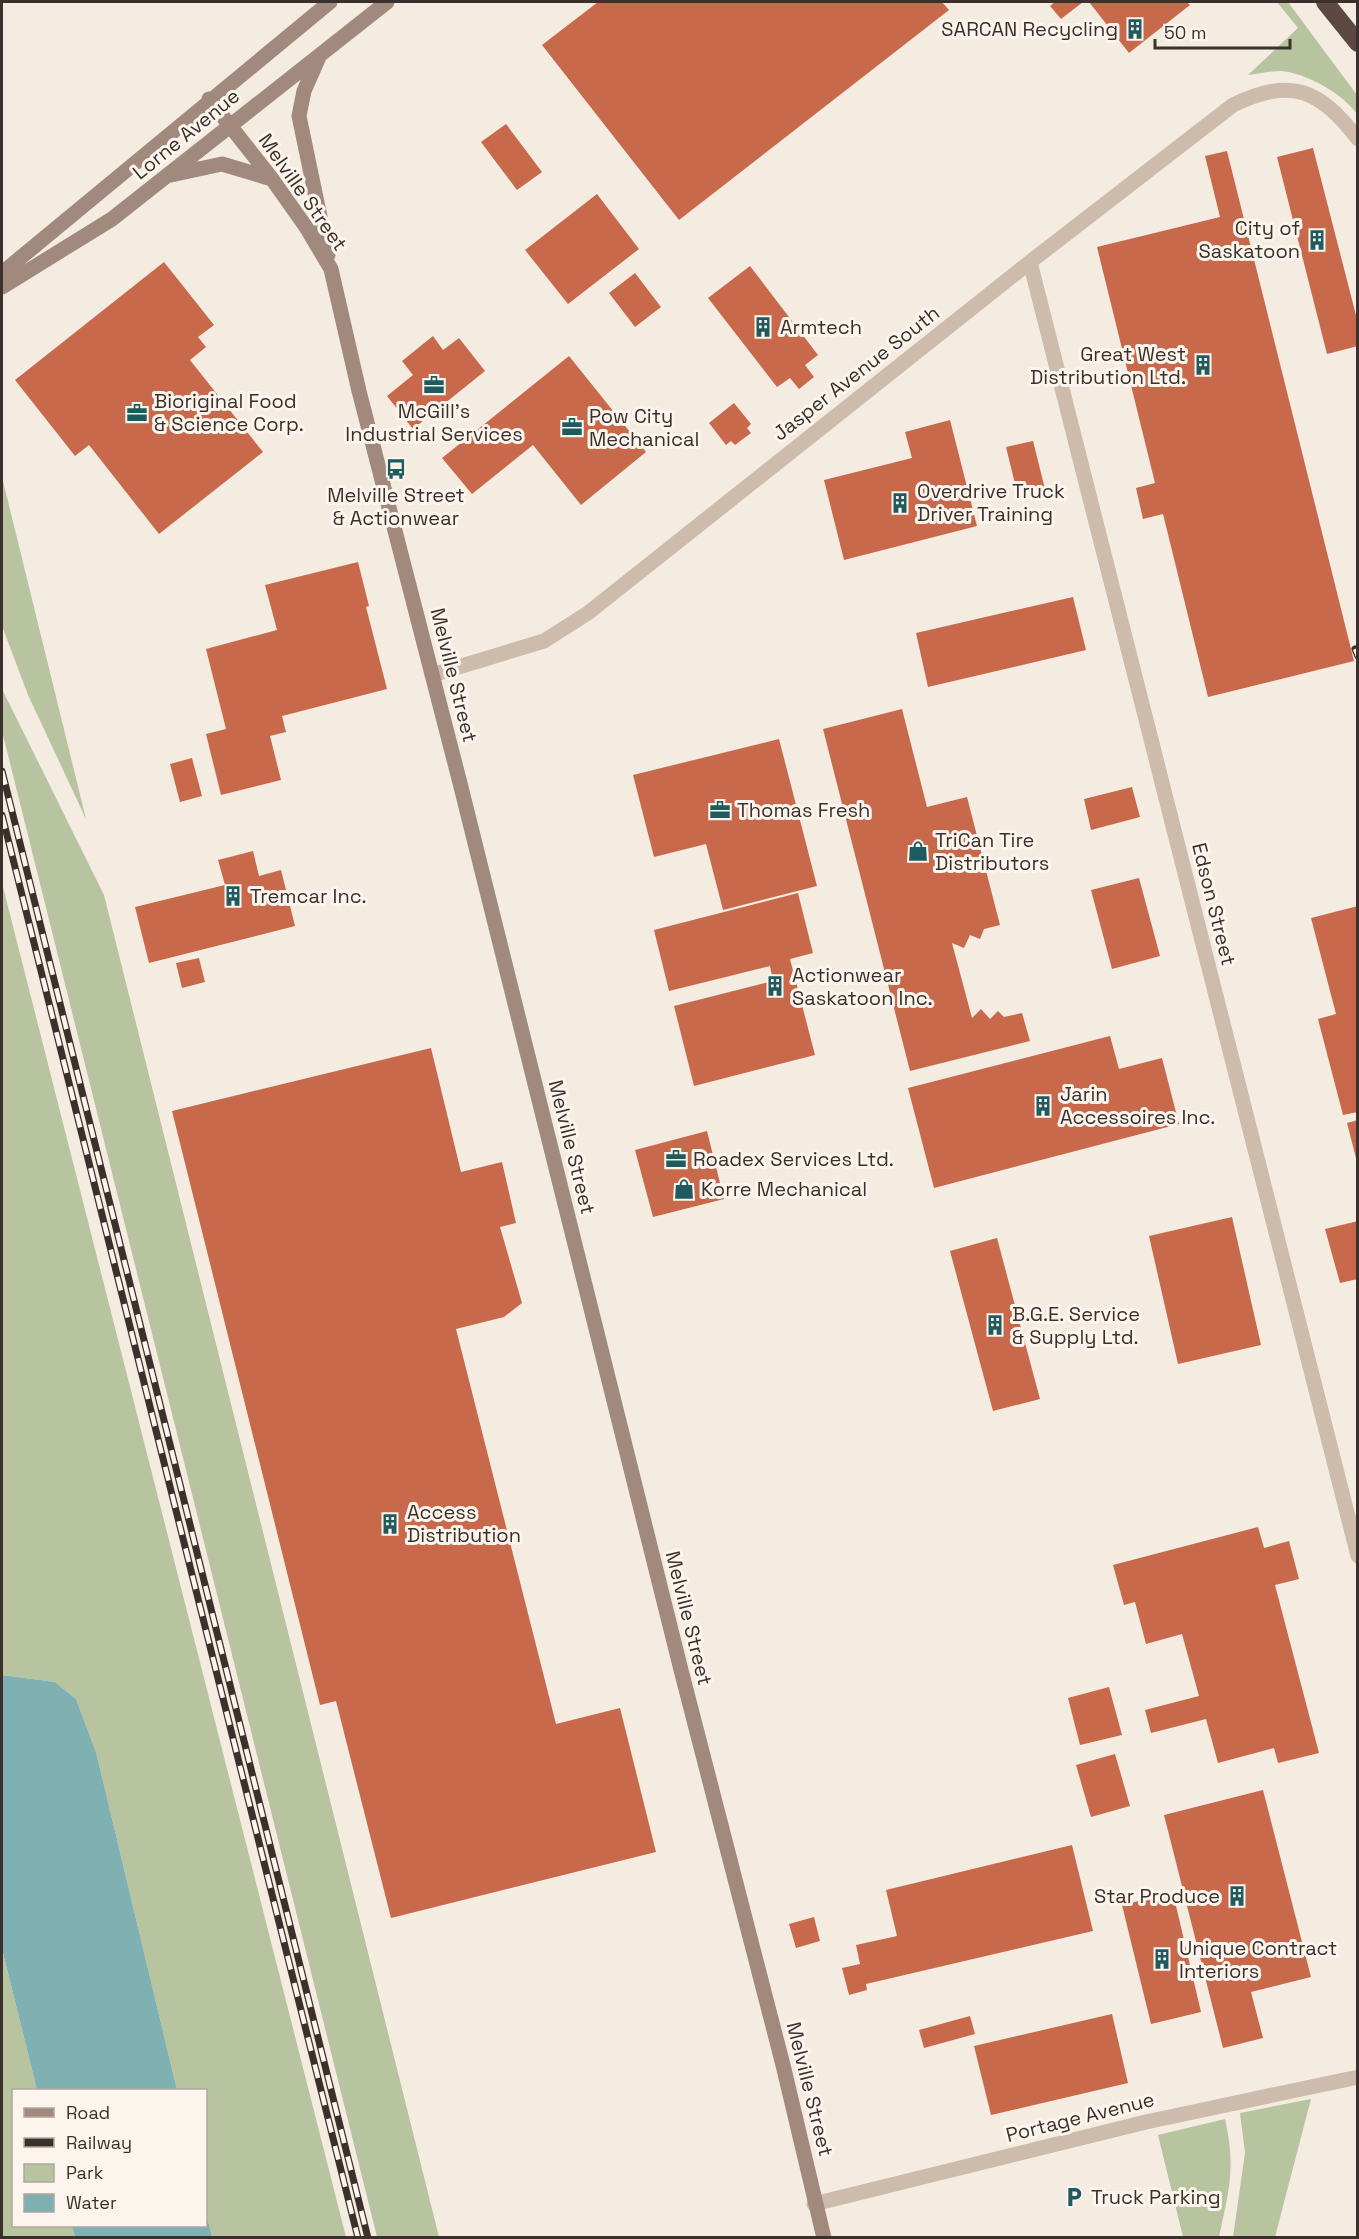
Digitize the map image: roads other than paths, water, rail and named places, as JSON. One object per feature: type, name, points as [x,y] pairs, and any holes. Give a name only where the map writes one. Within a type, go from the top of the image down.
[{"type":"highway","points":[[1325,2],[1358,44]]},
{"type":"street","name":"Lorne Avenue","points":[[2,273],[209,99],[330,2]]},
{"type":"street","name":"Lorne Avenue","points":[[2,287],[112,219],[387,2]]},
{"type":"street","points":[[321,54],[304,91],[299,116],[331,269]]},
{"type":"street","name":"Jasper Avenue South","points":[[432,675],[544,642],[588,613],[1030,262],[1233,105],[1256,95],[1297,89],[1325,103],[1358,139]]},
{"type":"street","name":"Melville Street","points":[[209,99],[306,227],[331,269],[359,391],[681,1670],[783,2064],[814,2204],[824,2238]]},
{"type":"street","points":[[168,175],[222,164],[272,180]]},
{"type":"street","name":"Edson Street","points":[[1030,262],[1358,1556]]},
{"type":"street","name":"Portage Avenue","points":[[814,2204],[1146,2122],[1358,2077]]},
{"type":"water","points":[[2,1675],[55,1682],[76,1699],[96,1752],[177,2089],[37,2089],[2,1949]]},
{"type":"water","points":[[207,2216],[212,2237],[75,2237],[72,2227],[207,2227]]},
{"type":"railway","points":[[1355,649],[1358,656]]},
{"type":"railway","points":[[2,771],[368,2238]]},
{"type":"railway","points":[[2,815],[358,2238]]},
{"type":"place","name":"SARCAN Recycling","points":[[1135,29]]},
{"type":"place","name":"City of Saskatoon","points":[[1317,240]]},
{"type":"place","name":"Armtech","points":[[763,327]]},
{"type":"place","name":"Great West Distribution Ltd.","points":[[1203,365]]},
{"type":"place","name":"McGill's Industrial Services","points":[[434,385]]},
{"type":"place","name":"Bioriginal Food & Science Corp.","points":[[137,413]]},
{"type":"place","name":"Pow City Mechanical","points":[[572,427]]},
{"type":"place","name":"Melville Street & Actionwear","points":[[396,469]]},
{"type":"place","name":"Overdrive Truck Driver Training","points":[[900,503]]},
{"type":"place","name":"Thomas Fresh","points":[[720,810]]},
{"type":"place","name":"TriCan Tire Distributors","points":[[918,851]]},
{"type":"place","name":"Tremcar Inc.","points":[[233,896]]},
{"type":"place","name":"Actionwear Saskatoon Inc.","points":[[775,986]]},
{"type":"place","name":"Jarin Accessoires Inc.","points":[[1043,1106]]},
{"type":"place","name":"Roadex Services Ltd.","points":[[676,1159]]},
{"type":"place","name":"Korre Mechanical","points":[[684,1189]]},
{"type":"place","name":"B.G.E. Service & Supply Ltd.","points":[[995,1325]]},
{"type":"place","name":"Access Distribution","points":[[390,1524]]},
{"type":"place","name":"Star Produce","points":[[1237,1896]]},
{"type":"place","name":"Unique Contract Interiors","points":[[1162,1959]]},
{"type":"place","name":"Truck Parking","points":[[1074,2197]]}]
